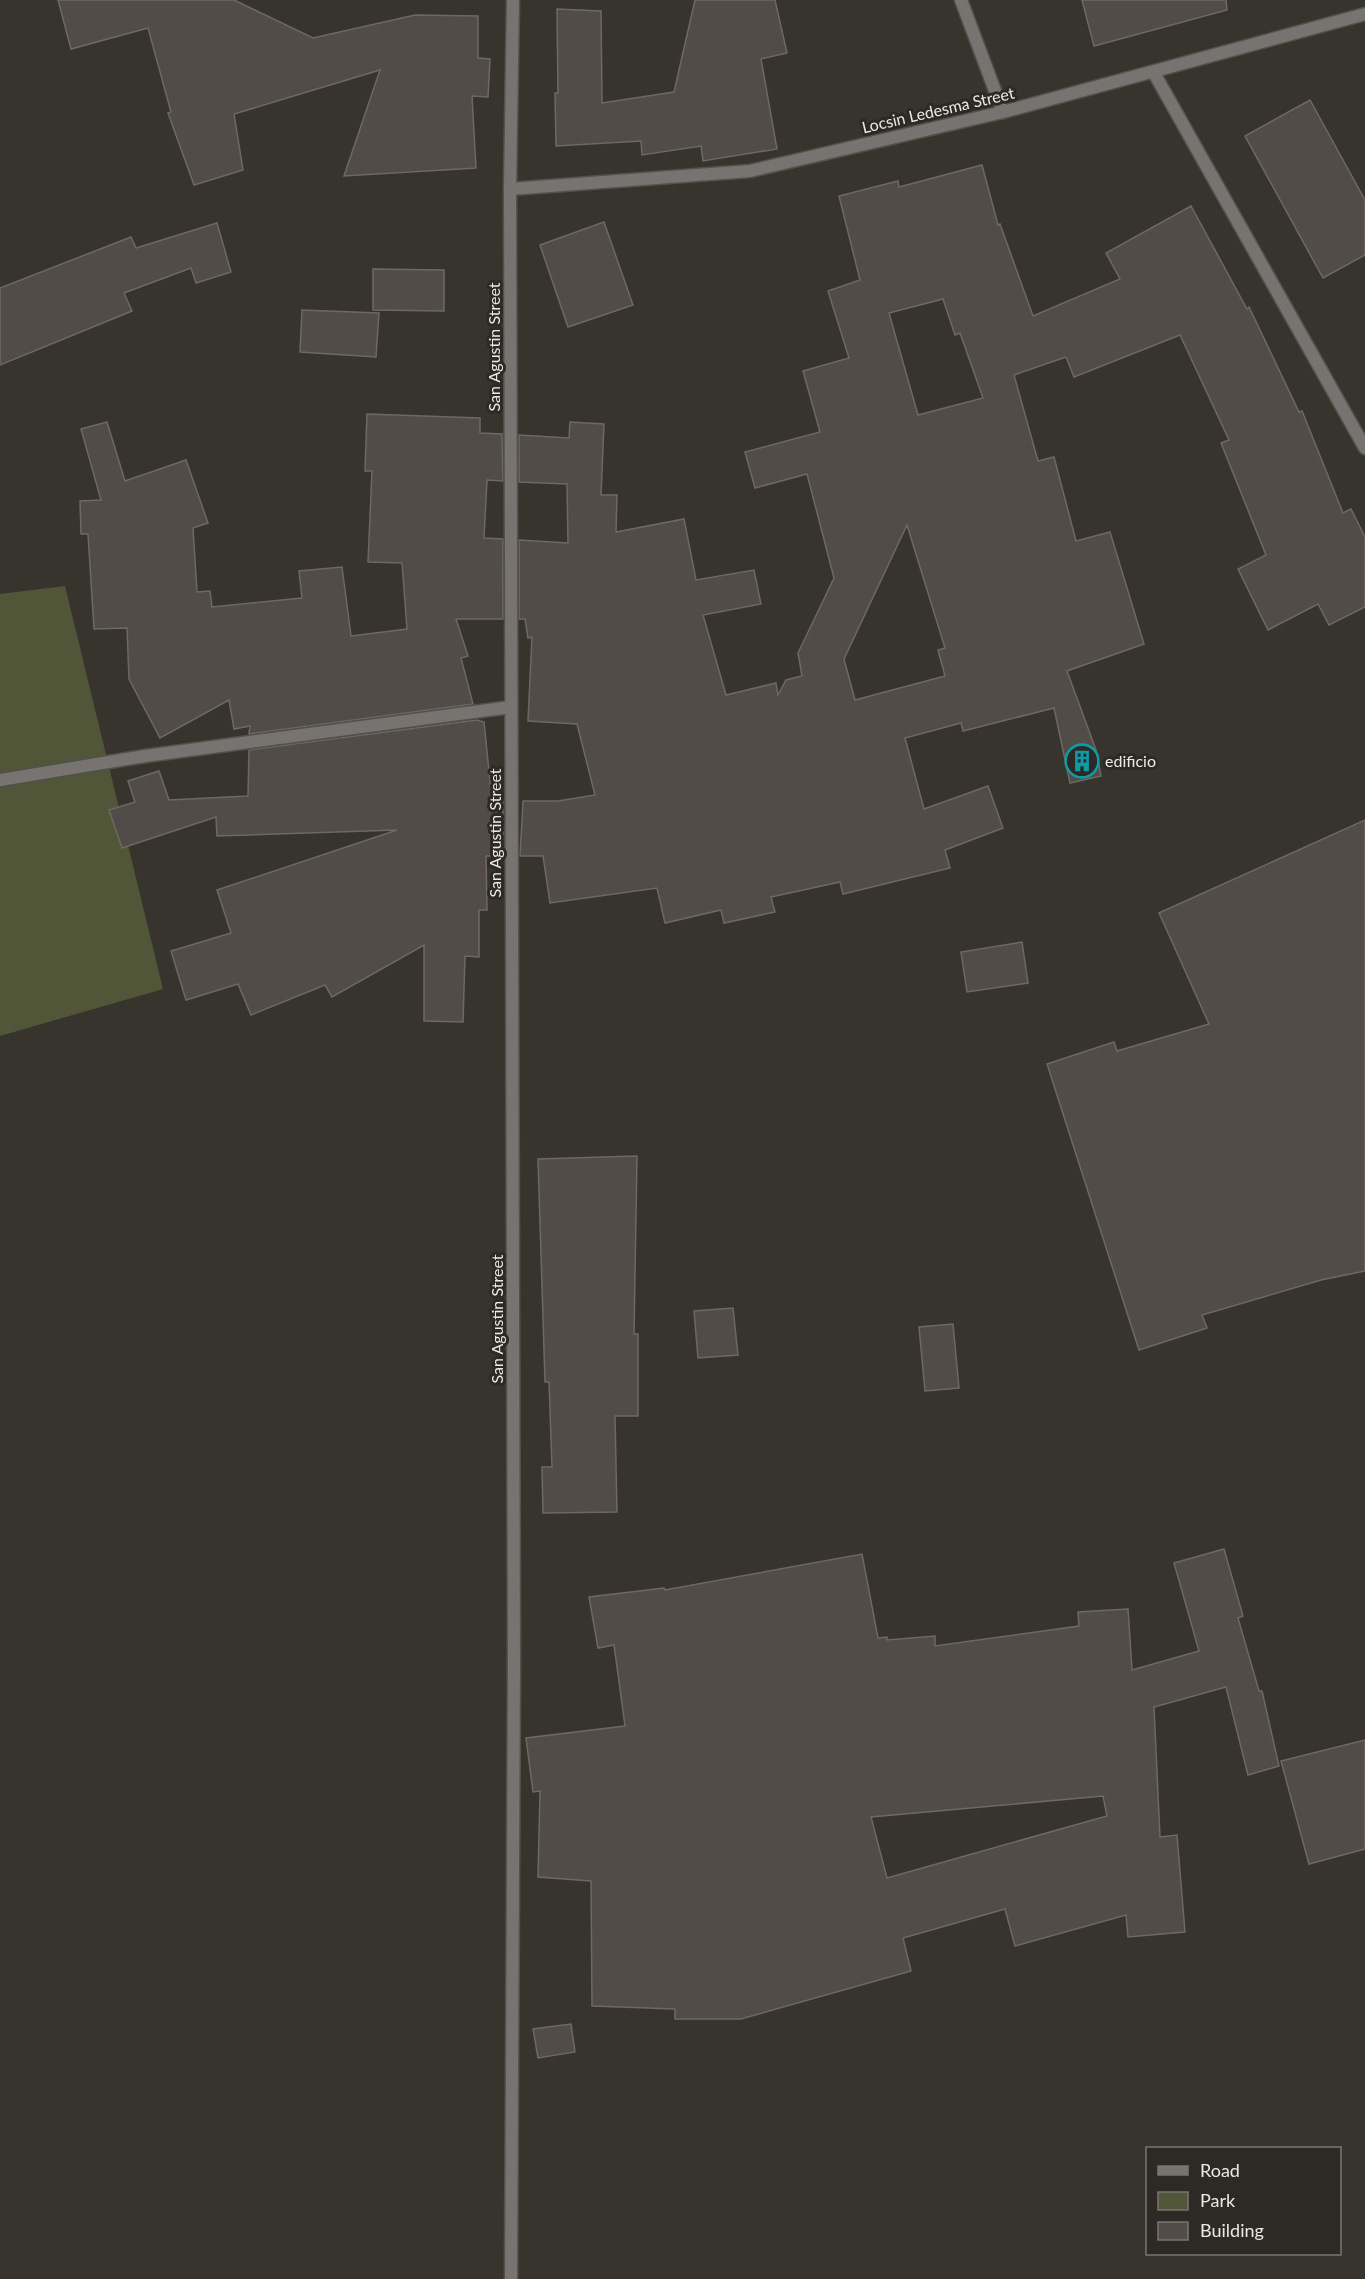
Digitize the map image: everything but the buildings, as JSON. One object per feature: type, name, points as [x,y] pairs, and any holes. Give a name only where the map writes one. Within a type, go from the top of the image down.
[{"type":"street","name":"San Agustin Street","points":[[511,2279],[514,1665],[510,189],[513,0]]},
{"type":"street","points":[[961,0],[1003,112]]},
{"type":"street","name":"Locsin Ledesma Street","points":[[510,189],[750,171],[1003,112],[1154,73],[1365,14]]},
{"type":"street","points":[[1154,73],[1365,448]]},
{"type":"street","points":[[0,780],[145,756],[512,707]]},
{"type":"green space","points":[[65,586],[163,989],[0,1036],[0,594]]},
{"type":"place","name":"edificio","points":[[1082,761]]}]
